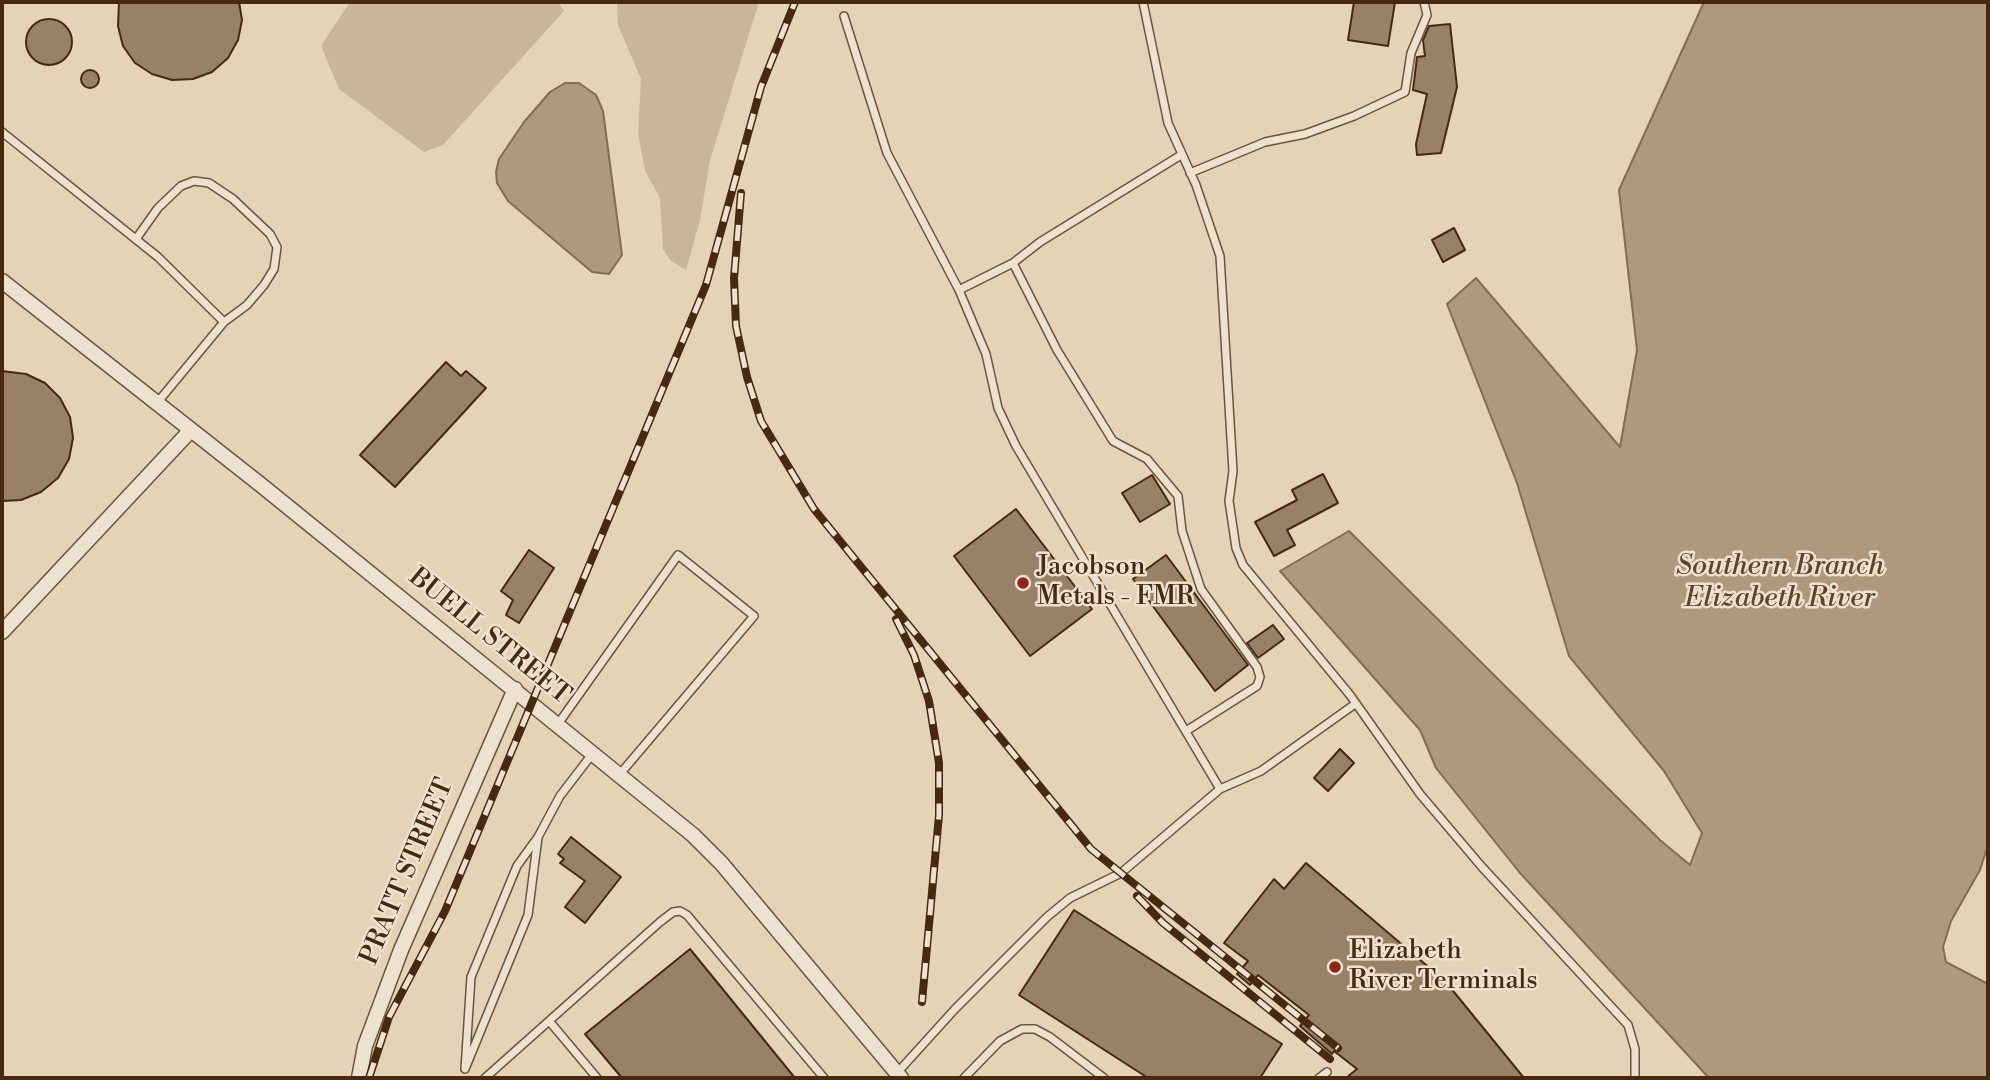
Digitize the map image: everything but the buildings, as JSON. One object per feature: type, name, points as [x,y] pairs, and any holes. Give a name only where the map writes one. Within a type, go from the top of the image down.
[{"type":"street","name":"BUELL STREET","points":[[2,281],[593,752],[722,864],[899,1076]]},
{"type":"street","points":[[2,632],[191,430]]},
{"type":"street","name":"PRATT STREET","points":[[359,1078],[370,1034],[401,950],[515,689]]},
{"type":"lane","points":[[1143,2],[1161,98],[1181,155],[1212,227],[1223,280],[1233,471],[1229,502],[1236,548],[1244,565],[1355,704],[1420,794],[1482,867],[1628,1025],[1635,1049],[1635,1078]]},
{"type":"lane","points":[[1190,173],[1265,142],[1305,134],[1354,116],[1405,92],[1411,53],[1427,15],[1424,2]]},
{"type":"lane","points":[[844,16],[887,153],[959,290],[986,354],[998,408],[1016,446],[1220,789]]},
{"type":"lane","points":[[2,132],[136,239],[224,322]]},
{"type":"lane","points":[[959,290],[1013,263],[1041,242],[1181,155]]},
{"type":"lane","points":[[136,239],[158,208],[181,186],[194,181],[209,183],[233,199],[270,234],[277,247],[274,269],[264,285],[247,305],[224,322],[157,403]]},
{"type":"lane","points":[[1013,263],[1057,350],[1114,441],[1122,448],[1147,459],[1178,496],[1182,531],[1196,579],[1257,667],[1260,677],[1257,686],[1186,731]]},
{"type":"lane","points":[[558,724],[678,555],[754,616],[620,774]]},
{"type":"lane","points":[[899,1076],[954,1009],[1047,917],[1070,898],[1121,873],[1220,789],[1261,771],[1355,704]]},
{"type":"lane","points":[[465,1069],[471,977],[517,866],[538,837],[560,796],[593,752]]},
{"type":"lane","points":[[461,1078],[527,915],[538,837]]},
{"type":"lane","points":[[485,1078],[660,922],[673,912],[680,911],[687,915],[824,1078]]},
{"type":"lane","points":[[550,1022],[597,1078]]},
{"type":"lane","points":[[964,1078],[999,1041],[1022,1029],[1035,1029],[1050,1037],[1104,1078]]},
{"type":"lane","points":[[1319,1078],[1327,1072]]},
{"type":"shaded area","points":[[350,2],[558,2],[564,11],[443,145],[424,152],[339,89],[321,46]]},
{"type":"shaded area","points":[[617,2],[759,2],[710,160],[700,220],[686,270],[670,260],[663,249],[660,198],[645,171],[638,133],[641,79],[618,25]]},
{"type":"water","name":"Southern Branch Elizabeth River","points":[[1704,2],[1988,2],[1988,845],[1980,870],[1951,921],[1943,947],[1946,962],[1988,984],[1988,1078],[1709,1078],[1520,873],[1436,768],[1420,730],[1280,571],[1349,531],[1660,840],[1690,865],[1702,833],[1664,771],[1569,656],[1517,483],[1447,304],[1476,278],[1620,447],[1637,350],[1619,190]]},
{"type":"water","points":[[565,83],[579,83],[596,95],[603,111],[622,255],[609,274],[592,272],[508,201],[497,183],[499,159],[524,122],[550,92]]},
{"type":"railway","points":[[369,1078],[389,1017],[445,911],[706,285],[761,87],[795,2]]},
{"type":"railway","points":[[741,193],[734,278],[736,326],[747,377],[761,421],[814,509],[1091,849],[1338,1048]]},
{"type":"railway","points":[[896,619],[914,655],[929,701],[939,763],[939,815],[922,1002]]},
{"type":"railway","points":[[1137,896],[1163,923],[1330,1059]]},
{"type":"place","name":"Jacobson Metals - FMR","points":[[1023,583]]},
{"type":"place","name":"Elizabeth River Terminals","points":[[1335,967]]}]
